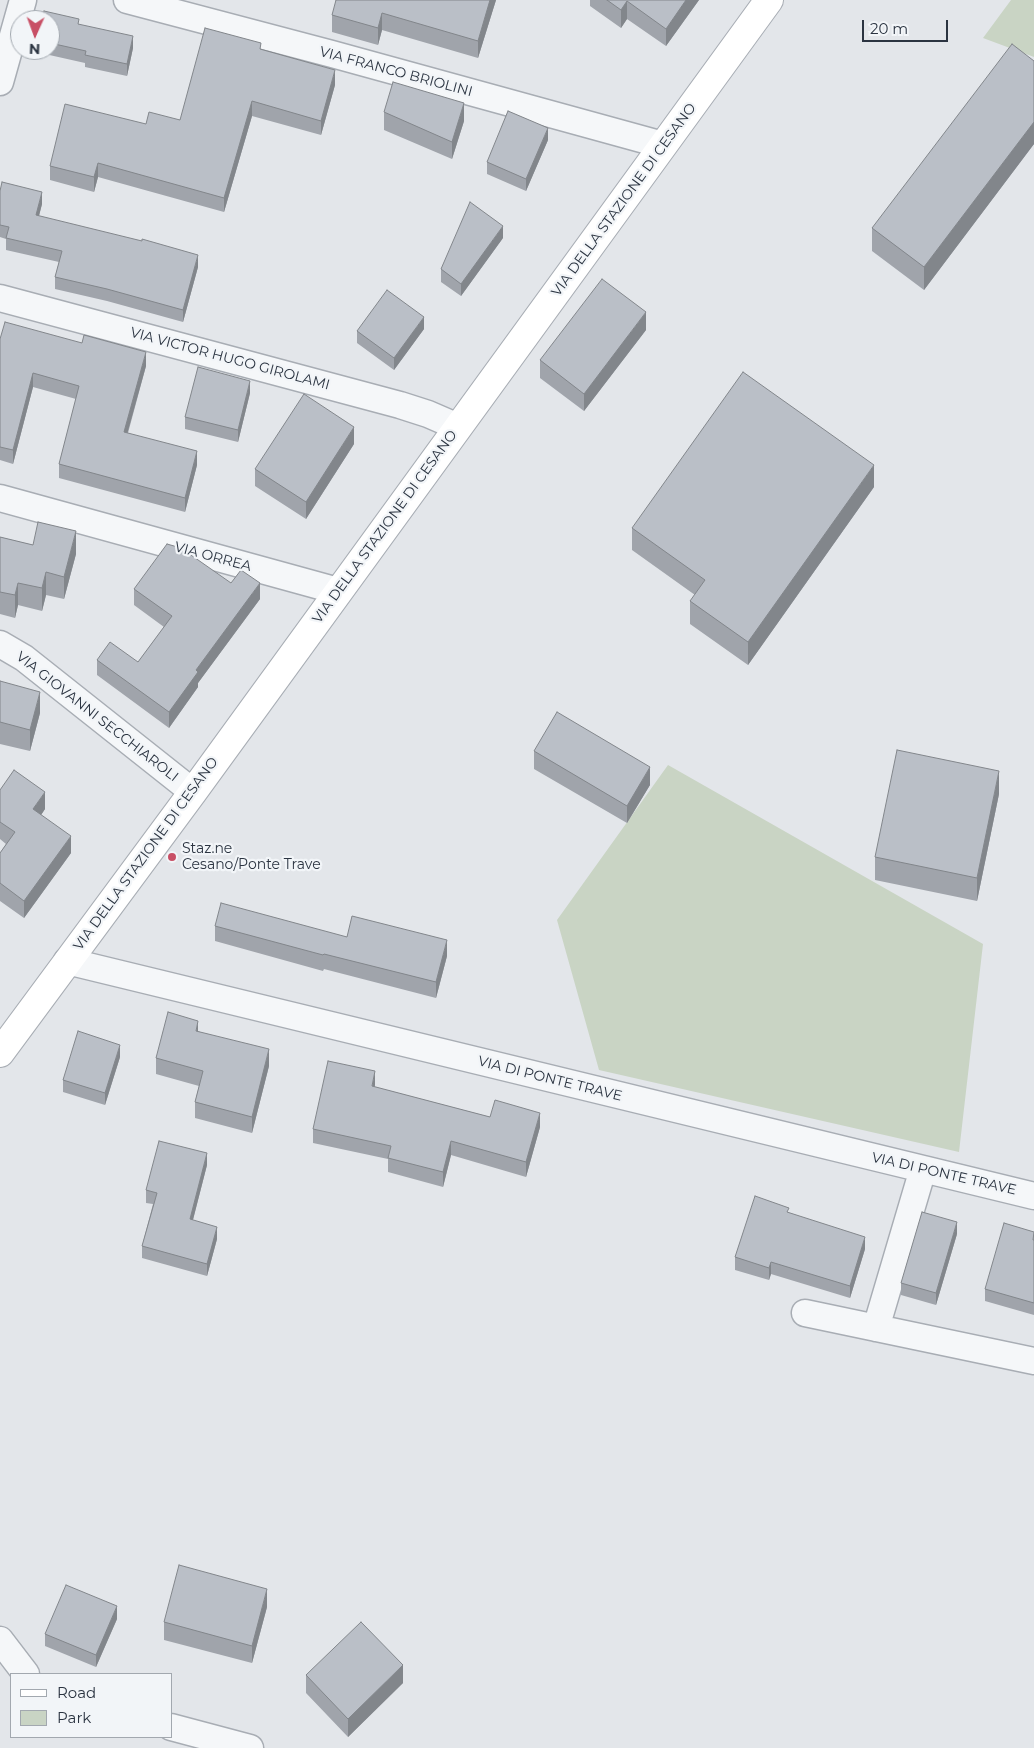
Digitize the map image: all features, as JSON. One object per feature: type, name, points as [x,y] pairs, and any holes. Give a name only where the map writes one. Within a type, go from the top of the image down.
[{"type":"street","points":[[0,82],[6,38],[23,0]]},
{"type":"street","name":"VIA FRANCO BRIOLINI","points":[[127,0],[664,145]]},
{"type":"street","name":"VIA DELLA STAZIONE DI CESANO","points":[[0,1052],[193,792],[769,0]]},
{"type":"street","name":"VIA VICTOR HUGO GIROLAMI","points":[[0,298],[400,405],[428,414],[458,427]]},
{"type":"street","name":"VIA ORREA","points":[[0,498],[338,591]]},
{"type":"street","name":"VIA GIOVANNI SECCHIAROLI","points":[[0,644],[24,658],[193,792]]},
{"type":"street","name":"VIA DI PONTE TRAVE","points":[[67,961],[1034,1196]]},
{"type":"street","points":[[876,1328],[923,1169]]},
{"type":"street","points":[[805,1313],[1034,1361]]},
{"type":"street","points":[[0,1640],[25,1673]]},
{"type":"street","points":[[172,1727],[250,1748]]},
{"type":"green space","points":[[1011,0],[1034,0],[1034,57],[983,38]]},
{"type":"green space","points":[[668,765],[983,944],[959,1152],[599,1070],[557,920]]},
{"type":"building","points":[[336,0],[490,0],[478,41],[382,13],[378,28],[332,15]]},
{"type":"building","points":[[607,0],[686,0],[666,29],[627,1],[621,10]]},
{"type":"building","points":[[60,15],[79,19],[78,24],[133,36],[127,64],[85,55],[86,51],[60,45]]},
{"type":"building","points":[[205,28],[261,43],[260,49],[335,70],[321,121],[252,101],[224,198],[98,163],[94,177],[50,166],[65,104],[146,124],[149,112],[180,120]]},
{"type":"building","points":[[1012,44],[1034,61],[1034,122],[924,267],[872,228]]},
{"type":"building","points":[[393,82],[464,103],[452,142],[384,112]]},
{"type":"building","points":[[508,111],[548,128],[526,179],[487,162]]},
{"type":"building","points":[[2,182],[42,192],[36,215],[142,241],[142,239],[198,255],[183,310],[55,277],[62,251],[6,238],[9,227],[0,225],[0,191]]},
{"type":"building","points":[[470,202],[503,226],[461,284],[441,269]]},
{"type":"building","points":[[602,279],[646,312],[584,394],[540,360]]},
{"type":"building","points":[[387,290],[424,317],[394,358],[357,331]]},
{"type":"building","points":[[5,322],[82,343],[84,335],[146,352],[124,432],[197,451],[185,498],[59,464],[79,386],[33,373],[13,450],[0,447],[0,339]]},
{"type":"building","points":[[198,367],[250,381],[238,430],[185,417]]},
{"type":"building","points":[[743,372],[874,465],[748,642],[690,601],[705,580],[632,528]]},
{"type":"building","points":[[304,394],[354,427],[306,502],[255,469]]},
{"type":"building","points":[[38,522],[76,531],[64,577],[46,572],[42,588],[18,583],[15,595],[0,592],[0,537],[33,545]]},
{"type":"building","points":[[167,544],[181,548],[231,583],[241,570],[260,583],[196,670],[198,672],[169,712],[97,660],[110,642],[138,662],[172,616],[134,589]]},
{"type":"building","points":[[0,681],[40,692],[30,730],[0,722]]},
{"type":"building","points":[[557,712],[650,767],[627,806],[534,751]]},
{"type":"building","points":[[897,750],[999,771],[977,878],[875,857]]},
{"type":"building","points":[[14,770],[45,792],[33,809],[71,836],[24,901],[0,883],[0,853],[15,832],[0,822],[0,790]]},
{"type":"building","points":[[221,903],[347,937],[352,916],[447,940],[436,982],[323,955],[215,926]]},
{"type":"building","points":[[168,1012],[198,1021],[196,1031],[269,1049],[252,1117],[195,1102],[203,1071],[156,1058]]},
{"type":"building","points":[[78,1031],[120,1045],[105,1093],[63,1080]]},
{"type":"building","points":[[328,1061],[375,1071],[372,1086],[490,1117],[495,1100],[540,1113],[526,1162],[451,1141],[443,1172],[388,1158],[391,1146],[313,1129]]},
{"type":"building","points":[[159,1141],[207,1153],[190,1219],[217,1227],[207,1264],[142,1246],[157,1193],[146,1190]]},
{"type":"building","points":[[755,1196],[789,1208],[787,1212],[865,1237],[850,1286],[771,1262],[769,1268],[735,1257]]},
{"type":"building","points":[[922,1212],[957,1222],[936,1293],[901,1283]]},
{"type":"building","points":[[1004,1223],[1034,1232],[1034,1303],[985,1289]]},
{"type":"building","points":[[179,1565],[267,1589],[252,1646],[164,1622]]},
{"type":"building","points":[[66,1585],[117,1606],[96,1655],[45,1634]]},
{"type":"building","points":[[361,1622],[403,1665],[348,1719],[306,1675]]},
{"type":"place","name":"Staz.ne Cesano/Ponte Trave","points":[[172,857]]}]
